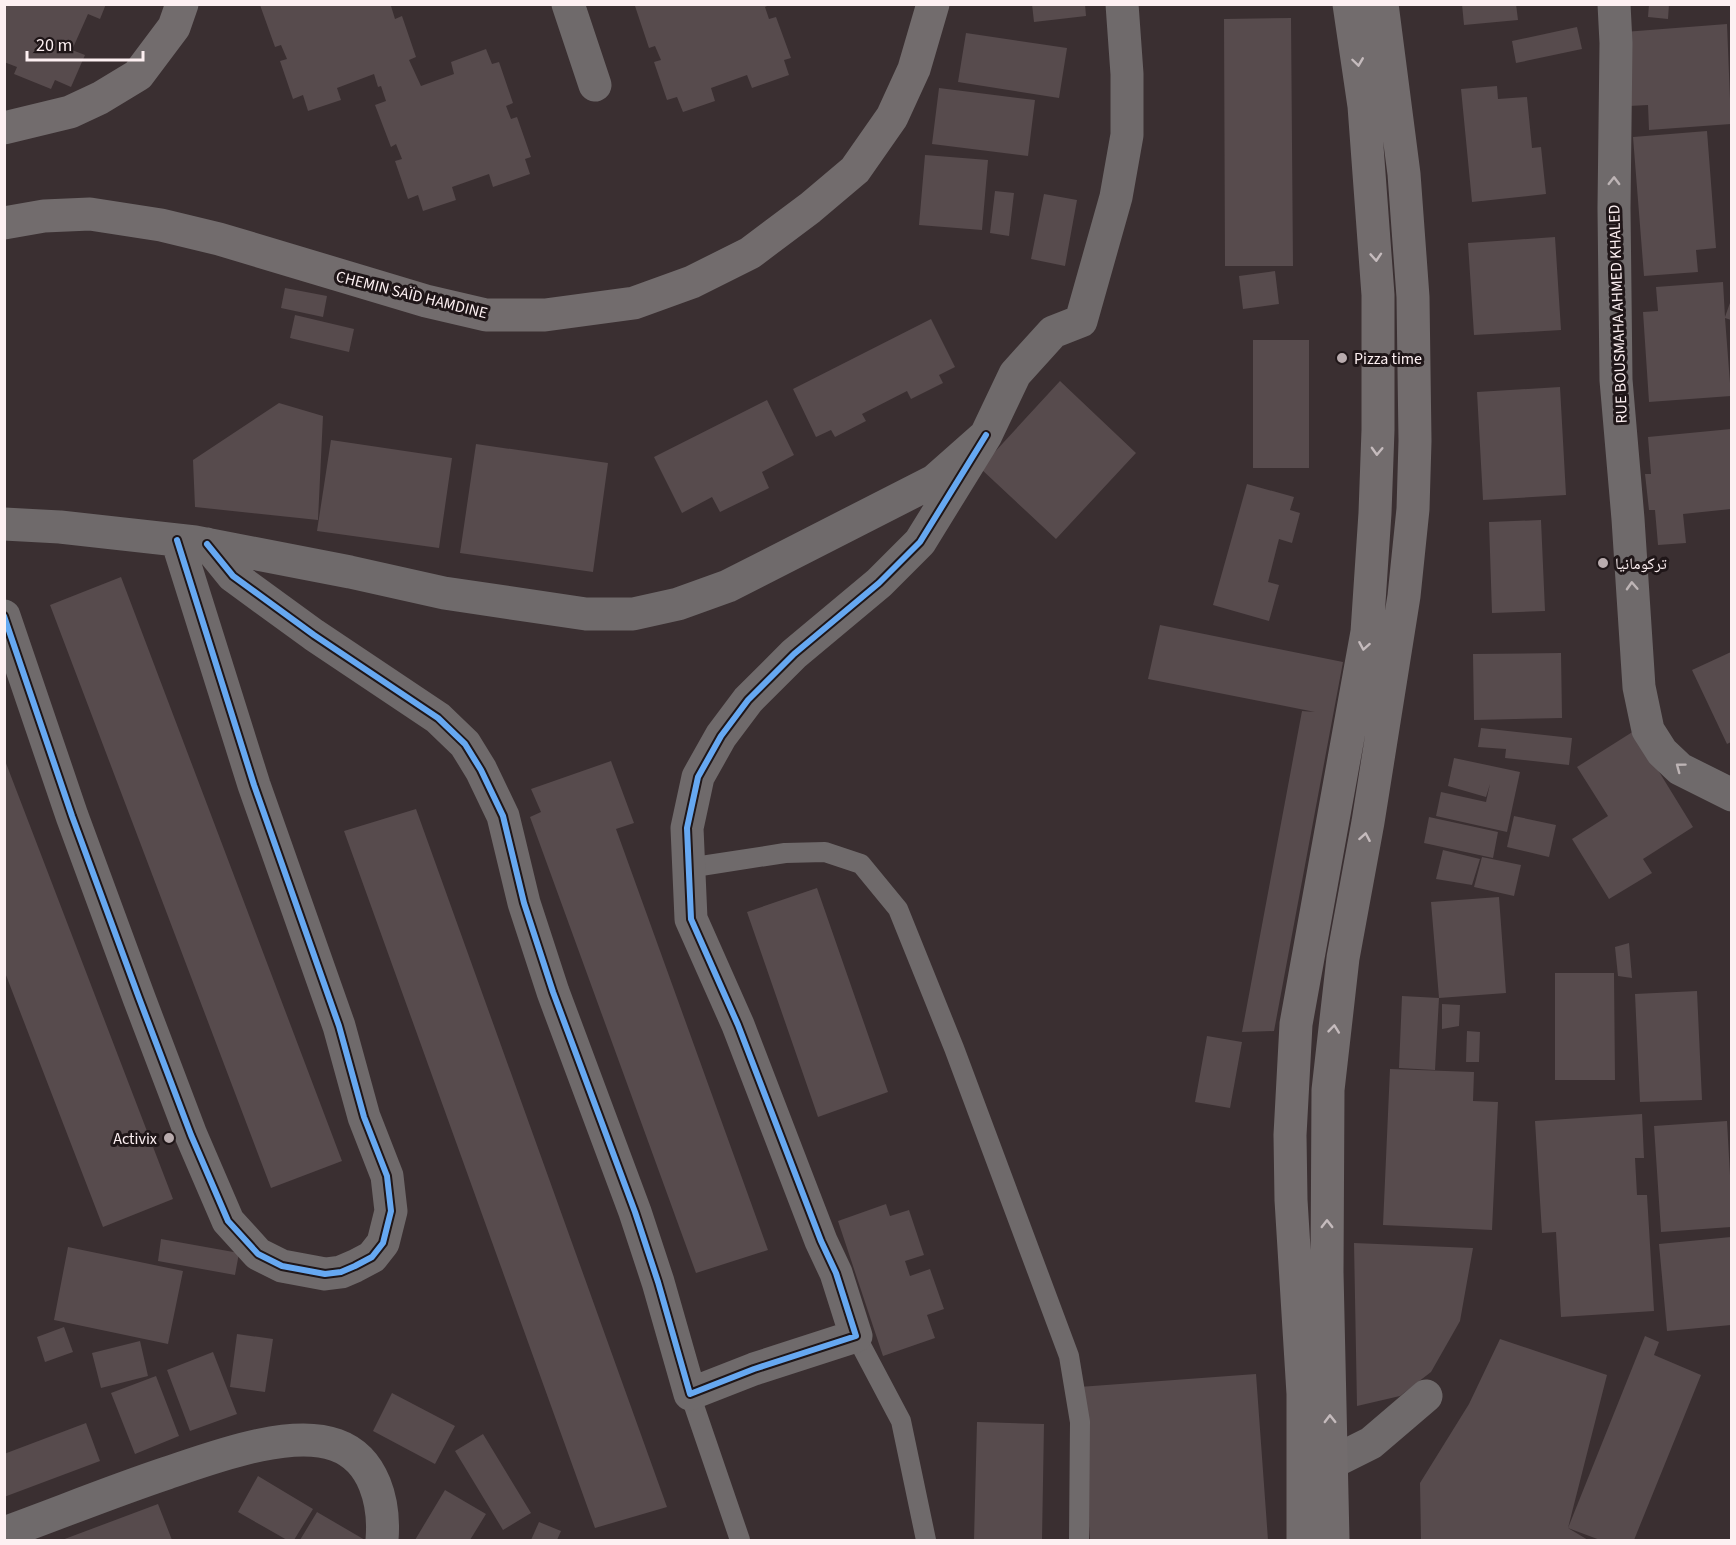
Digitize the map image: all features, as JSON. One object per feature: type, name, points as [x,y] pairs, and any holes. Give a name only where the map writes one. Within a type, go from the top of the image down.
[{"type":"main road","points":[[4,128],[70,112],[100,98],[138,75],[174,27],[182,4]]},
{"type":"main road","name":"CHEMIN SAÏD HAMDINE","points":[[4,222],[44,216],[90,214],[161,225],[219,239],[426,301],[486,315],[545,315],[634,303],[692,282],[750,254],[855,170],[892,117],[914,69],[933,4]]},
{"type":"main road","points":[[1303,1540],[1303,1394],[1290,1189],[1290,1135],[1296,1024],[1367,632],[1378,442],[1378,283],[1364,106],[1350,4]]},
{"type":"main road","points":[[1333,1540],[1327,1272],[1328,1090],[1343,958],[1368,822],[1404,596],[1413,509],[1415,441],[1413,297],[1404,174],[1382,4]]},
{"type":"street","points":[[568,4],[594,85]]},
{"type":"street","points":[[192,542],[233,576],[314,635],[438,718],[465,744],[481,770],[503,816],[524,903],[553,992],[635,1212],[690,1394],[754,1369],[856,1336],[836,1274],[821,1241],[738,1025],[691,919],[687,828],[698,777],[721,736],[748,700],[794,654],[879,584],[920,542],[986,435],[1015,374],[1053,332],[1081,321],[1116,197],[1127,135],[1127,74],[1122,4]]},
{"type":"street","name":"RUE BOUSMAHA AHMED KHALED","points":[[1614,4],[1616,380],[1639,687],[1648,730],[1662,752],[1680,769],[1731,795]]},
{"type":"street","points":[[4,524],[60,527],[192,542],[350,572],[444,593],[586,614],[633,615],[678,604],[728,586],[934,481],[986,435]]},
{"type":"street","points":[[4,615],[72,816],[119,945],[191,1135],[228,1221],[258,1254],[282,1266],[325,1274],[341,1272],[372,1257],[383,1243],[391,1211],[387,1176],[364,1116],[339,1026],[254,784],[192,542]]},
{"type":"street","points":[[1331,1463],[1371,1443],[1426,1396]]},
{"type":"street","points":[[4,1533],[209,1459],[275,1442],[311,1440],[336,1445],[351,1453],[366,1467],[374,1481],[382,1505],[382,1540]]},
{"type":"lane","points":[[688,868],[785,853],[825,852],[861,864],[898,909],[954,1048],[1069,1356],[1080,1422],[1079,1540]]},
{"type":"lane","points":[[856,1336],[901,1421],[926,1540]]},
{"type":"lane","points":[[690,1394],[740,1540]]},
{"type":"building","points":[[4,4],[106,4],[100,19],[88,14],[72,50],[85,55],[71,87],[55,80],[51,89],[14,74],[17,67],[4,62]]},
{"type":"building","points":[[395,4],[391,6],[395,19],[402,16],[416,57],[409,60],[421,86],[454,74],[451,62],[486,49],[492,64],[499,62],[513,103],[506,106],[511,119],[517,117],[531,157],[525,159],[530,174],[493,187],[489,174],[452,187],[456,200],[423,211],[418,195],[408,199],[395,161],[402,159],[396,144],[391,147],[375,105],[386,101],[374,74],[337,88],[341,100],[308,111],[303,95],[293,99],[280,61],[287,59],[281,45],[275,47],[260,5]]},
{"type":"building","points":[[638,4],[771,4],[765,7],[769,19],[776,17],[791,58],[784,60],[789,75],[752,88],[747,75],[711,88],[715,101],[683,112],[677,97],[667,100],[654,62],[661,60],[655,46],[649,48],[635,6]]},
{"type":"building","points":[[1032,4],[1085,4],[1086,16],[1034,22]]},
{"type":"building","points":[[1462,4],[1516,4],[1518,20],[1464,25]]},
{"type":"building","points":[[1649,4],[1669,4],[1668,19],[1648,17]]},
{"type":"building","points":[[1291,18],[1293,266],[1225,266],[1224,19]]},
{"type":"building","points":[[1727,24],[1731,124],[1649,130],[1648,105],[1629,106],[1624,32]]},
{"type":"building","points":[[1577,27],[1582,49],[1516,63],[1512,41]]},
{"type":"building","points":[[966,33],[1067,48],[1059,98],[958,82]]},
{"type":"building","points":[[1497,86],[1498,99],[1527,97],[1532,148],[1541,147],[1546,194],[1472,202],[1461,89]]},
{"type":"building","points":[[939,88],[1035,100],[1028,156],[932,144]]},
{"type":"building","points":[[1707,131],[1716,248],[1696,250],[1698,272],[1644,276],[1633,137]]},
{"type":"building","points":[[925,155],[988,160],[982,230],[919,225]]},
{"type":"building","points":[[995,191],[1014,193],[1009,236],[990,233]]},
{"type":"building","points":[[1044,194],[1077,200],[1065,266],[1031,259]]},
{"type":"building","points":[[1555,237],[1561,330],[1474,335],[1468,243]]},
{"type":"building","points":[[1275,271],[1279,304],[1243,309],[1239,276]]},
{"type":"building","points":[[1723,282],[1725,317],[1731,300],[1731,320],[1725,318],[1731,396],[1649,402],[1643,312],[1658,311],[1656,287]]},
{"type":"building","points":[[285,288],[327,296],[323,317],[281,308]]},
{"type":"building","points":[[295,315],[354,329],[349,352],[290,338]]},
{"type":"building","points":[[931,319],[955,367],[939,375],[943,383],[911,399],[907,391],[862,414],[866,421],[835,437],[831,430],[816,437],[793,389]]},
{"type":"building","points":[[1253,340],[1309,340],[1309,468],[1253,468]]},
{"type":"building","points":[[1060,381],[1136,453],[1056,539],[980,468]]},
{"type":"building","points":[[1560,387],[1566,495],[1483,500],[1477,392]]},
{"type":"building","points":[[767,400],[794,455],[762,472],[769,488],[720,512],[712,497],[682,513],[654,457]]},
{"type":"building","points":[[279,403],[323,416],[318,520],[195,507],[193,460]]},
{"type":"building","points":[[1731,429],[1731,509],[1683,514],[1686,543],[1658,545],[1655,510],[1649,510],[1645,474],[1651,474],[1648,437]]},
{"type":"building","points":[[331,440],[452,458],[439,548],[317,531]]},
{"type":"building","points":[[476,444],[608,463],[593,572],[460,553]]},
{"type":"building","points":[[1247,484],[1294,497],[1290,510],[1300,513],[1292,543],[1279,539],[1268,582],[1279,585],[1269,621],[1213,605]]},
{"type":"building","points":[[1541,520],[1545,611],[1492,613],[1489,522]]},
{"type":"building","points":[[121,577],[342,1161],[271,1188],[50,605]]},
{"type":"building","points":[[1160,625],[1343,662],[1274,1031],[1242,1032],[1302,711],[1315,712],[1148,679]]},
{"type":"building","points":[[1731,652],[1731,742],[1727,744],[1692,670]]},
{"type":"building","points":[[1561,653],[1562,718],[1474,720],[1473,654]]},
{"type":"building","points":[[1481,728],[1572,738],[1569,765],[1505,758],[1506,749],[1478,747]]},
{"type":"building","points":[[1634,731],[1693,827],[1643,859],[1652,873],[1609,899],[1572,839],[1608,816],[1577,767]]},
{"type":"building","points":[[4,758],[173,1199],[103,1227],[4,970]]},
{"type":"building","points":[[1454,758],[1520,772],[1507,832],[1436,816],[1441,792],[1486,802],[1490,784],[1486,797],[1448,786]]},
{"type":"building","points":[[611,761],[634,823],[616,829],[768,1250],[696,1273],[530,817],[541,812],[531,789]]},
{"type":"building","points":[[416,809],[667,1507],[595,1528],[344,831]]},
{"type":"building","points":[[1514,816],[1556,825],[1549,857],[1507,847]]},
{"type":"building","points":[[1429,817],[1498,832],[1493,858],[1424,843]]},
{"type":"building","points":[[1443,850],[1480,859],[1472,885],[1436,879]]},
{"type":"building","points":[[1482,857],[1521,865],[1514,896],[1474,887]]},
{"type":"building","points":[[817,888],[888,1092],[818,1117],[747,912]]},
{"type":"building","points":[[1499,897],[1506,993],[1439,998],[1431,902]]},
{"type":"building","points":[[1629,943],[1632,978],[1618,976],[1615,947]]},
{"type":"building","points":[[1555,973],[1614,973],[1615,1080],[1555,1080]]},
{"type":"building","points":[[1697,991],[1702,1100],[1640,1102],[1635,994]]},
{"type":"building","points":[[1402,996],[1439,998],[1435,1070],[1399,1068]]},
{"type":"building","points":[[1442,1004],[1460,1005],[1459,1026],[1442,1029]]},
{"type":"building","points":[[1467,1031],[1480,1032],[1479,1062],[1466,1062]]},
{"type":"building","points":[[1207,1036],[1242,1042],[1230,1108],[1195,1102]]},
{"type":"building","points":[[1390,1069],[1474,1072],[1473,1101],[1498,1102],[1492,1230],[1383,1225]]},
{"type":"building","points":[[1642,1114],[1644,1158],[1635,1158],[1637,1195],[1647,1195],[1654,1311],[1561,1317],[1556,1232],[1542,1233],[1535,1121]]},
{"type":"building","points":[[1727,1121],[1731,1227],[1661,1232],[1654,1126]]},
{"type":"building","points":[[886,1204],[890,1216],[909,1210],[924,1255],[905,1261],[910,1276],[930,1269],[944,1309],[927,1315],[935,1338],[883,1356],[838,1221]]},
{"type":"building","points":[[1731,1237],[1731,1325],[1667,1331],[1659,1244]]},
{"type":"building","points":[[161,1239],[239,1253],[235,1275],[158,1261]]},
{"type":"building","points":[[1354,1243],[1473,1248],[1460,1321],[1431,1372],[1400,1396],[1357,1406]]},
{"type":"building","points":[[68,1247],[183,1271],[168,1344],[54,1320]]},
{"type":"building","points":[[64,1327],[73,1352],[45,1362],[37,1337]]},
{"type":"building","points":[[237,1334],[273,1339],[265,1392],[230,1387]]},
{"type":"building","points":[[1645,1336],[1659,1342],[1654,1355],[1701,1375],[1634,1540],[1600,1540],[1568,1528]]},
{"type":"building","points":[[1500,1339],[1607,1375],[1568,1528],[1588,1540],[1421,1540],[1420,1483],[1469,1404]]},
{"type":"building","points":[[140,1341],[148,1376],[101,1388],[92,1353]]},
{"type":"building","points":[[213,1352],[237,1414],[190,1431],[167,1370]]},
{"type":"building","points":[[1256,1374],[1268,1540],[1090,1540],[1079,1387]]},
{"type":"building","points":[[156,1376],[179,1436],[135,1454],[111,1393]]},
{"type":"building","points":[[392,1393],[455,1426],[435,1464],[373,1431]]},
{"type":"building","points":[[977,1422],[1044,1424],[1042,1540],[974,1540]]},
{"type":"building","points":[[86,1423],[100,1461],[4,1497],[4,1454]]},
{"type":"building","points":[[483,1434],[531,1513],[503,1530],[455,1451]]},
{"type":"building","points":[[258,1476],[313,1509],[294,1540],[287,1540],[238,1512]]},
{"type":"building","points":[[445,1490],[486,1514],[470,1540],[415,1540]]},
{"type":"building","points":[[158,1504],[172,1540],[62,1540]]},
{"type":"building","points":[[317,1512],[365,1540],[300,1540]]},
{"type":"building","points":[[539,1522],[561,1531],[557,1540],[531,1540]]},
{"type":"cycle path","points":[[207,544],[233,576],[314,635],[438,718],[465,744],[481,770],[503,816],[524,903],[553,992],[635,1212],[690,1394],[754,1369],[856,1336],[836,1273],[821,1241],[738,1025],[691,919],[687,828],[698,777],[721,736],[748,700],[794,654],[879,583],[920,542],[986,435]]},
{"type":"cycle path","points":[[4,616],[72,816],[139,998],[191,1135],[228,1221],[258,1254],[282,1266],[325,1274],[341,1272],[355,1266],[372,1257],[383,1243],[391,1211],[387,1176],[364,1117],[339,1026],[254,785],[177,540]]},
{"type":"place","name":"Pizza time","points":[[1342,358]]},
{"type":"place","name":"تركومانيا","points":[[1603,563]]},
{"type":"place","name":"Activix","points":[[169,1138]]}]
